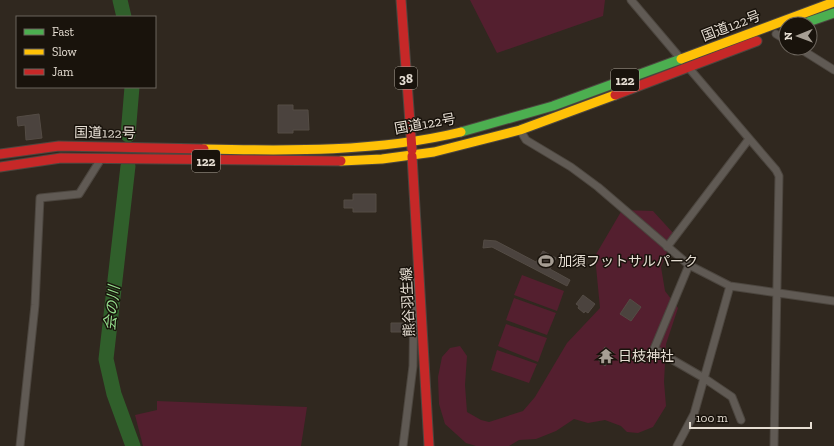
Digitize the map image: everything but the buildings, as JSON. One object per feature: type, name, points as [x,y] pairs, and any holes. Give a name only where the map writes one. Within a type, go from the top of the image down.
[{"type":"main road","name":"38","points":[[401,0],[412,156]]},
{"type":"main road","name":"国道122号","points":[[0,154],[58,146],[251,150],[335,148],[411,142],[459,133],[516,118],[681,60],[834,2]]},
{"type":"main road","points":[[818,19],[834,13]]},
{"type":"main road","name":"国道122号","points":[[0,167],[61,158],[101,160],[326,161],[412,156],[461,146],[520,130],[689,68],[776,34]]},
{"type":"main road","name":"熊谷羽生線","points":[[412,156],[420,269],[429,446]]},
{"type":"street","points":[[631,0],[776,170],[779,176],[774,446]]},
{"type":"street","points":[[812,56],[834,70]]},
{"type":"street","points":[[520,130],[526,140],[571,167],[598,187],[689,265],[730,286],[834,301]]},
{"type":"street","points":[[667,247],[749,139]]},
{"type":"street","points":[[20,446],[35,306],[40,198],[79,194],[101,160]]},
{"type":"street","points":[[689,265],[654,349],[704,378],[732,397],[741,420]]},
{"type":"street","points":[[403,446],[413,366],[414,292],[420,269]]},
{"type":"street","points":[[677,446],[694,414],[730,286]]},
{"type":"shaded area","points":[[470,0],[605,0],[603,16],[497,53]]},
{"type":"shaded area","points":[[622,210],[653,211],[674,234],[661,267],[665,291],[678,308],[666,344],[664,382],[666,406],[653,427],[638,433],[627,432],[621,426],[605,420],[588,423],[574,419],[556,431],[536,439],[519,440],[509,446],[476,446],[466,443],[445,424],[439,404],[438,377],[442,357],[450,348],[460,346],[467,356],[465,385],[467,412],[481,420],[489,422],[523,411],[535,397],[567,343],[600,308],[595,256]]},
{"type":"shaded area","points":[[522,275],[564,291],[557,311],[514,295]]},
{"type":"shaded area","points":[[514,298],[556,313],[547,335],[506,320]]},
{"type":"shaded area","points":[[506,324],[547,338],[538,362],[498,346]]},
{"type":"shaded area","points":[[497,350],[537,364],[529,383],[491,370]]},
{"type":"shaded area","points":[[157,401],[307,407],[301,446],[143,446],[135,415],[157,410]]},
{"type":"waterway","name":"会の川","points":[[120,0],[124,16]]},
{"type":"waterway","name":"会の川","points":[[128,135],[132,88]]},
{"type":"waterway","name":"会の川","points":[[128,166],[106,359],[114,394],[133,446]]},
{"type":"traffic: fast","points":[[818,19],[834,13]]},
{"type":"traffic: fast","points":[[461,132],[553,106],[681,59]]},
{"type":"traffic: slow","points":[[681,59],[834,2]]},
{"type":"traffic: slow","points":[[341,161],[382,159],[434,152],[520,130],[615,95]]},
{"type":"traffic: slow","points":[[204,149],[301,150],[366,147],[430,139],[461,132]]},
{"type":"traffic: jam","points":[[401,0],[412,150]]},
{"type":"traffic: jam","points":[[615,95],[757,41]]},
{"type":"traffic: jam","points":[[0,154],[59,146],[204,149]]},
{"type":"traffic: jam","points":[[412,156],[429,446]]},
{"type":"traffic: jam","points":[[0,167],[61,158],[341,161]]},
{"type":"place","name":"加須フットサルパーク","points":[[546,261]]},
{"type":"place","name":"日枝神社","points":[[606,356]]}]
